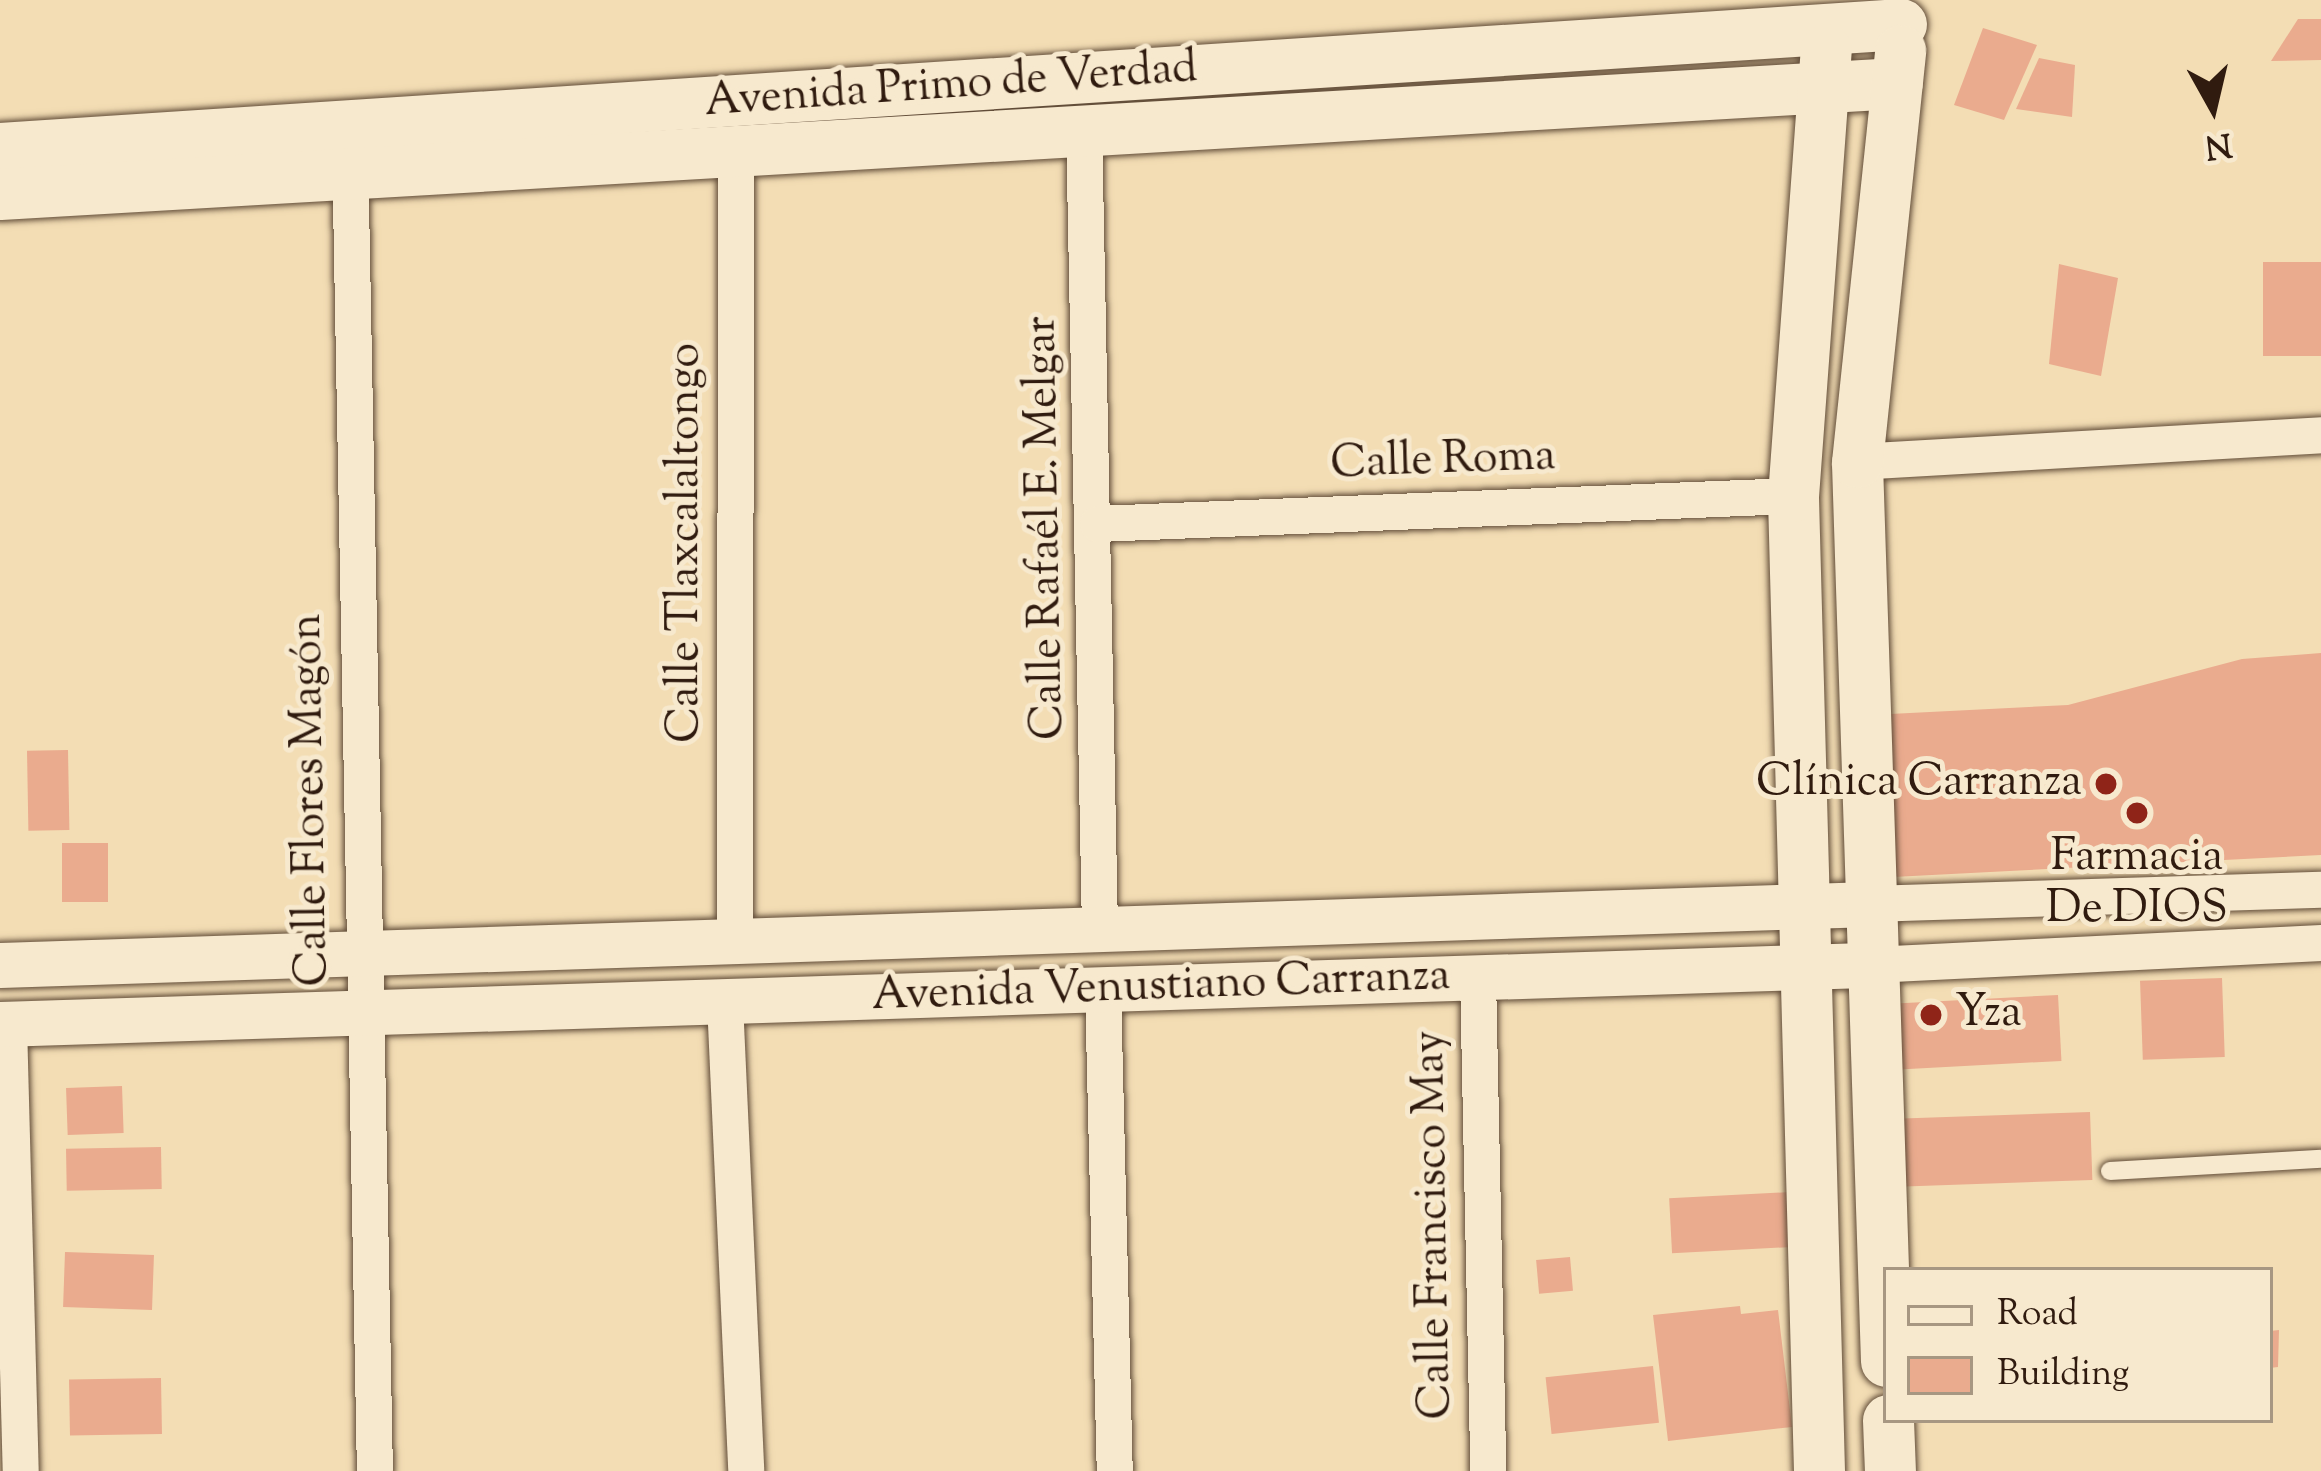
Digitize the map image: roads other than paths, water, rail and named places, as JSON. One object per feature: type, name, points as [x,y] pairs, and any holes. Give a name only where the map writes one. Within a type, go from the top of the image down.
[{"type":"main road","name":"Avenida Primo de Verdad","points":[[0,194],[350,150],[1828,13],[1902,12]]},
{"type":"main road","points":[[1883,1275],[1857,461],[1902,12]]},
{"type":"main road","points":[[1819,1471],[1800,907],[1793,496],[1828,13]]},
{"type":"main road","name":"Avenida Primo de Verdad","points":[[0,148],[736,146],[1824,82],[1897,83]]},
{"type":"main road","points":[[1888,1423],[1890,1471]]},
{"type":"street","name":"Calle Rafaél E. Melgar","points":[[1084,126],[1097,524],[1100,929]]},
{"type":"street","name":"Calle Tlaxcalaltongo","points":[[735,941],[736,146]]},
{"type":"street","name":"Calle Flores Magón","points":[[350,150],[361,953],[375,1471]]},
{"type":"street","points":[[1857,461],[2321,435]]},
{"type":"street","name":"Calle Roma","points":[[1097,524],[1793,496]]},
{"type":"street","name":"Avenida Venustiano Carranza","points":[[0,965],[2321,890]]},
{"type":"street","name":"Avenida Venustiano Carranza","points":[[4,1024],[2320,955]]},
{"type":"street","name":"Calle Francisco May","points":[[1478,977],[1488,1471]]},
{"type":"street","points":[[1103,990],[1115,1471]]},
{"type":"street","points":[[725,1002],[746,1471]]},
{"type":"street","points":[[4,1024],[21,1471]]},
{"type":"lane","points":[[2110,1171],[2321,1159]]},
{"type":"place","name":"Clínica Carranza","points":[[2106,784]]},
{"type":"place","name":"Farmacia De DIOS","points":[[2137,813]]},
{"type":"place","name":"Yza","points":[[1931,1015]]}]
